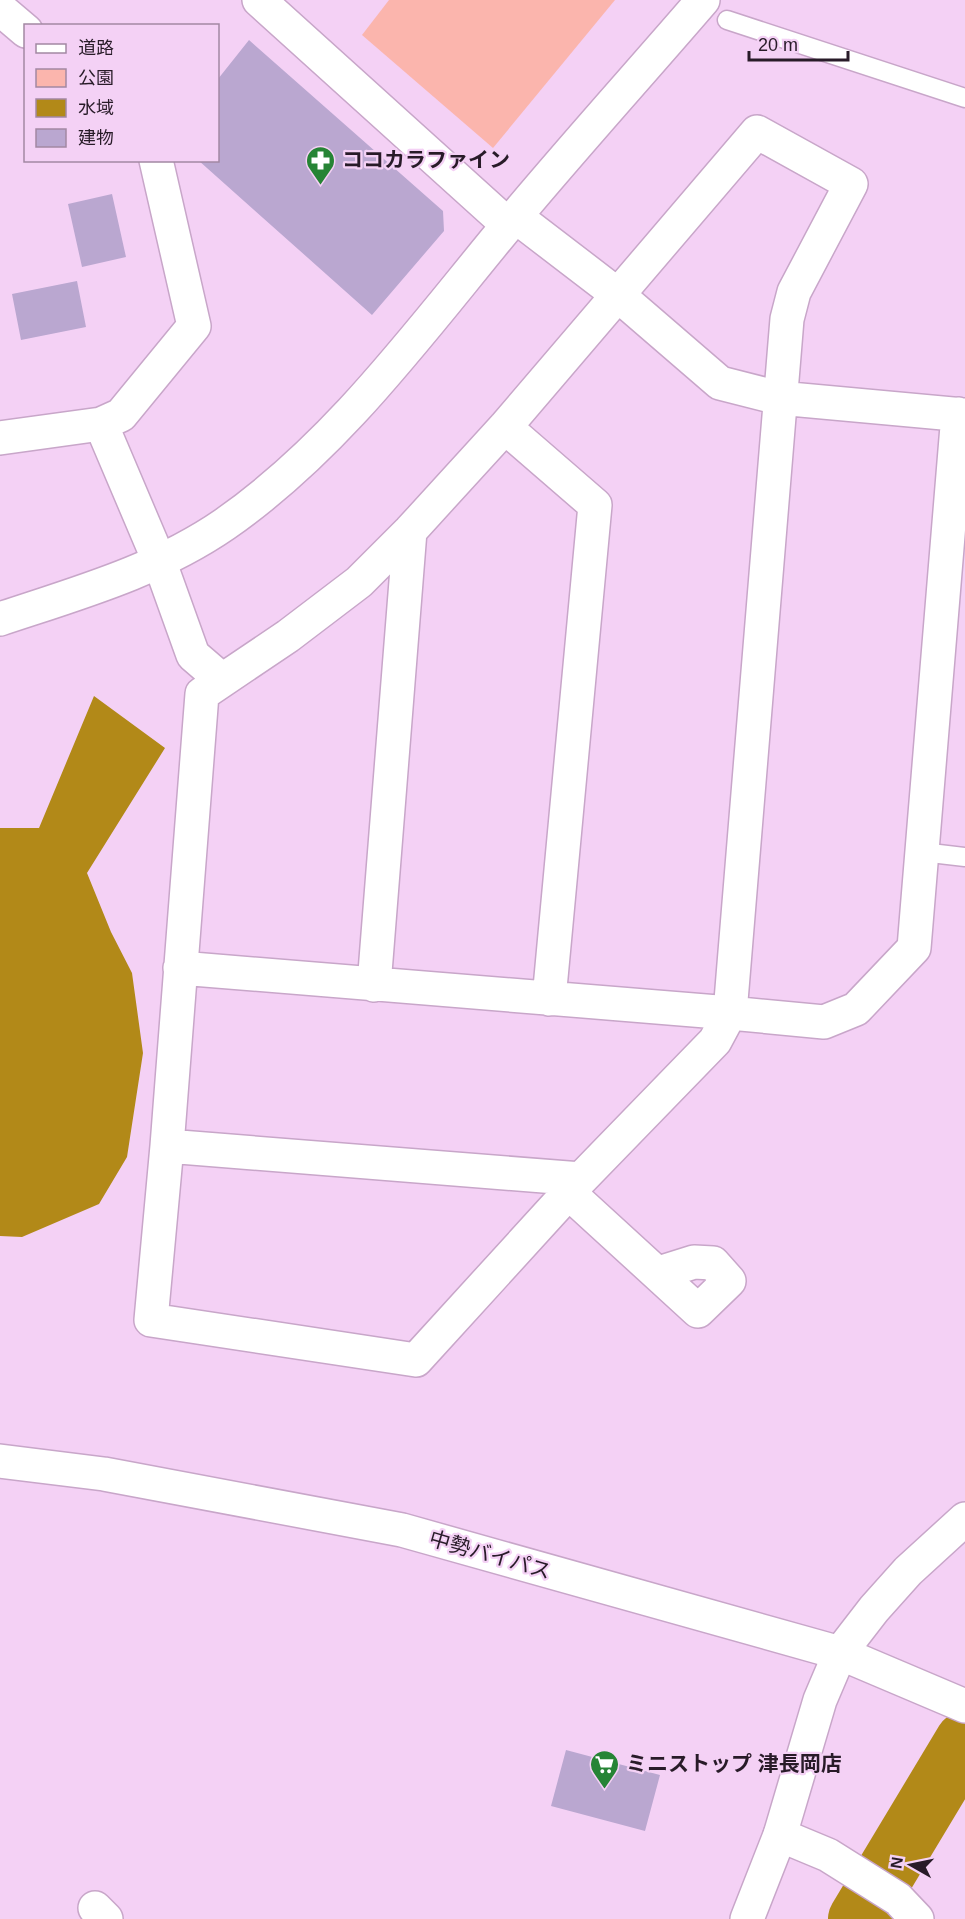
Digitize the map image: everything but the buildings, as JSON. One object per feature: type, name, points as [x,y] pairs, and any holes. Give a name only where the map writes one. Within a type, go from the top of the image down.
[{"type":"main road","points":[[180,968],[824,1022],[856,1009],[914,948],[961,415],[779,398],[720,383],[618,295],[512,221],[260,0]]},
{"type":"main road","points":[[0,9],[24,29]]},
{"type":"main road","points":[[0,619],[159,563],[224,525],[266,493],[353,411],[512,221],[715,10]]},
{"type":"main road","points":[[757,132],[851,184],[794,292],[787,319],[779,398],[730,1013],[714,1041],[575,1186],[416,1360],[151,1320],[167,1146],[202,694],[288,636],[359,582],[410,531],[505,428],[757,132]]},
{"type":"main road","points":[[0,438],[101,424],[121,415],[194,326],[156,162]]},
{"type":"main road","points":[[101,424],[159,563],[193,655],[222,680]]},
{"type":"main road","points":[[505,428],[594,505],[549,999]]},
{"type":"main road","points":[[374,985],[410,531]]},
{"type":"main road","points":[[167,1146],[575,1186],[659,1273]]},
{"type":"main road","name":"中勢バイパス","points":[[0,1461],[104,1474],[402,1530],[840,1653],[965,1706]]},
{"type":"main road","points":[[747,1919],[780,1835],[820,1700],[840,1653],[874,1609],[908,1571],[965,1519]]},
{"type":"main road","points":[[780,1835],[828,1855],[908,1909]]},
{"type":"lane","points":[[715,10],[965,98]]},
{"type":"lane","points":[[922,852],[965,857]]},
{"type":"green space","points":[[389,0],[615,0],[493,148],[362,35]]},
{"type":"water","points":[[94,696],[165,748],[87,873],[111,932],[132,973],[143,1053],[127,1157],[99,1204],[22,1237],[0,1236],[0,828],[39,828]]},
{"type":"waterway","points":[[858,1919],[965,1741]]},
{"type":"place","name":"ココカラファイン","points":[[321,186]]},
{"type":"place","name":"ミニストップ 津長岡店","points":[[605,1790]]}]
